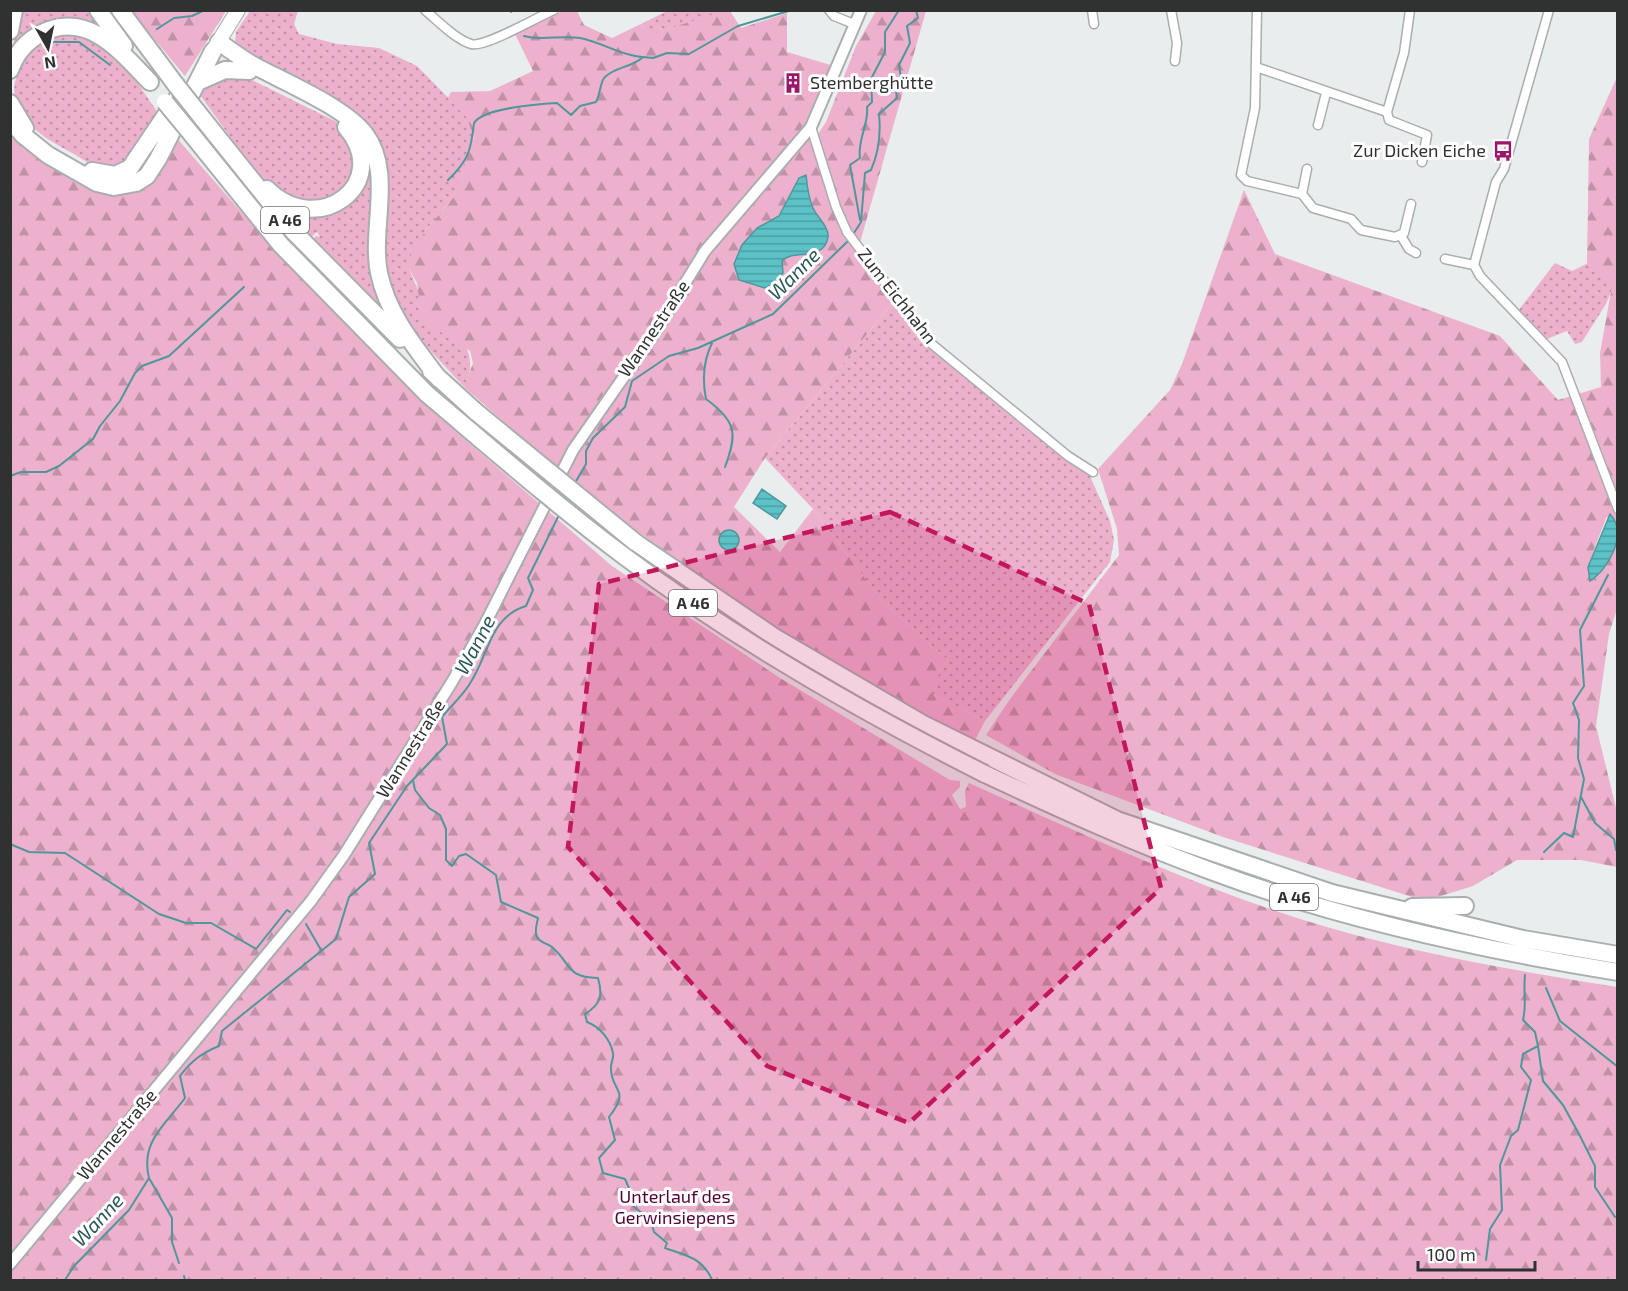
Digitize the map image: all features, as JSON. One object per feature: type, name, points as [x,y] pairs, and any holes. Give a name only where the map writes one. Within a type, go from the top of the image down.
[{"type":"highway","points":[[10,31],[14,10]]},
{"type":"highway","name":"A 46","points":[[98,10],[165,102],[281,244],[427,394],[564,510],[626,558],[768,654],[921,742],[988,766],[1117,820],[1332,893],[1523,939],[1617,955]]},
{"type":"highway","name":"A 46","points":[[120,10],[202,119],[293,231],[440,380],[635,542],[776,638],[923,724],[988,766],[1113,833],[1224,875],[1425,933],[1533,958],[1617,972]]},
{"type":"highway","points":[[10,70],[18,53],[34,38],[52,29],[73,26],[92,30],[107,40],[150,82]]},
{"type":"highway","points":[[216,46],[249,70],[344,124],[359,147],[361,163],[356,184],[347,196],[331,206],[316,210],[293,206],[273,195],[217,138]]},
{"type":"highway","points":[[10,120],[23,135],[63,165],[97,183],[121,187],[136,183],[151,171],[200,81],[216,46]]},
{"type":"highway","points":[[10,103],[24,127],[42,142],[92,171],[115,175],[126,171],[134,164],[199,64],[216,46]]},
{"type":"highway","points":[[216,46],[338,111],[365,134],[374,150],[378,169],[375,242],[383,289],[401,328],[440,380]]},
{"type":"highway","points":[[200,81],[225,70],[249,70]]},
{"type":"highway","points":[[1332,893],[1420,909],[1465,906]]},
{"type":"main road","points":[[216,46],[238,10]]},
{"type":"street","points":[[425,10],[467,42],[477,45],[488,43],[529,20],[554,10]]},
{"type":"street","points":[[829,10],[834,16],[854,24]]},
{"type":"street","name":"Wannestraße","points":[[10,1264],[330,876],[452,682],[485,624],[573,450],[654,332],[705,251],[812,126],[861,10]]},
{"type":"street","points":[[1092,10],[1094,24]]},
{"type":"street","points":[[1171,10],[1177,43],[1175,61]]},
{"type":"street","points":[[1257,10],[1254,108],[1241,175],[1247,181],[1302,194],[1313,208],[1352,219],[1360,229],[1401,236],[1409,249],[1416,253]]},
{"type":"street","points":[[1410,10],[1404,53],[1387,112],[1389,120],[1427,135],[1422,162]]},
{"type":"street","points":[[1473,265],[1496,182],[1504,169],[1534,70],[1549,10]]},
{"type":"street","points":[[1256,67],[1337,97],[1387,112]]},
{"type":"street","points":[[1318,125],[1326,93]]},
{"type":"street","name":"Zum Eichhahn","points":[[812,126],[836,207],[854,243],[933,345],[1068,456],[1093,472]]},
{"type":"street","points":[[1302,194],[1307,169]]},
{"type":"street","points":[[1401,236],[1411,204]]},
{"type":"street","points":[[1445,259],[1473,265],[1480,276],[1562,362],[1617,509]]},
{"type":"highlighted area","points":[[890,512],[1089,604],[1161,888],[909,1123],[767,1066],[568,847],[599,584]]},
{"type":"green space","points":[[20,11],[88,11],[103,31],[70,21],[11,56]]},
{"type":"green space","points":[[131,11],[226,11],[185,76]]},
{"type":"green space","points":[[250,11],[298,11],[294,24],[299,34],[337,44],[379,48],[417,66],[474,124],[473,144],[453,198],[426,230],[409,269],[421,294],[466,347],[470,359],[464,387],[406,324],[393,297],[383,262],[376,145],[235,45],[236,32]]},
{"type":"green space","points":[[563,11],[577,11],[584,25],[612,38],[641,24],[648,35],[725,11],[730,11],[741,28],[787,13],[787,52],[834,66],[809,125],[637,348],[596,407],[558,469],[464,387],[473,363],[470,351],[422,320],[417,283],[409,269],[411,254],[426,230],[453,198],[474,138],[467,118],[448,98],[451,92],[490,91],[533,71],[514,32]]},
{"type":"green space","points":[[667,11],[725,11],[648,36],[641,24]]},
{"type":"green space","points":[[876,11],[926,11],[859,246],[838,206],[818,134],[826,122],[856,46]]},
{"type":"green space","points":[[62,32],[81,32],[104,44],[126,67],[160,116],[136,152],[123,164],[110,168],[94,165],[39,133],[22,116],[16,103],[14,90],[21,65],[39,45]]},
{"type":"green space","points":[[222,74],[244,76],[335,121],[351,137],[357,168],[339,198],[306,206],[272,189],[252,167],[200,95],[211,82]]},
{"type":"green space","points":[[1617,77],[1617,527],[1612,515],[1606,518],[1591,559],[1590,575],[1593,580],[1617,543],[1617,609],[1609,634],[1596,726],[1617,812],[1617,867],[1581,860],[1517,860],[1473,886],[1425,901],[1223,837],[1055,774],[986,735],[1010,699],[1119,555],[1117,529],[1098,469],[1170,390],[1182,364],[1244,190],[1275,254],[1500,336],[1558,400],[1601,387],[1600,353],[1612,286],[1587,263],[1589,139]]},
{"type":"green space","name":"Unterlauf des Gerwinsiepens","points":[[10,130],[22,142],[135,189],[175,136],[283,260],[395,375],[432,411],[612,566],[780,678],[950,780],[960,781],[960,787],[952,795],[960,809],[966,807],[965,791],[969,783],[1172,872],[1297,918],[1416,950],[1617,987],[1617,1280],[11,1280]]},
{"type":"green space","points":[[812,131],[835,210],[896,299],[765,458],[734,507],[780,552],[813,509],[882,601],[948,660],[928,692],[985,721],[974,742],[757,616],[613,514],[564,472],[734,220]],"holes":[[[799,179],[807,182],[812,206],[828,232],[782,261],[757,228],[779,216]]]},
{"type":"green space","points":[[372,156],[372,226],[395,323],[312,240],[316,236],[320,237],[317,232],[310,238],[281,205],[320,213],[363,171]]},
{"type":"green space","points":[[1592,261],[1615,282],[1606,304],[1582,342],[1575,344],[1567,331],[1547,339],[1518,311],[1555,263],[1572,271]]},
{"type":"green space","points":[[896,299],[932,347],[1089,474],[1110,521],[1114,540],[1110,562],[985,721],[927,692],[948,660],[882,601],[813,509],[765,458]]},
{"type":"water","points":[[806,175],[812,204],[828,233],[825,245],[815,253],[787,257],[782,261],[783,273],[776,282],[765,288],[739,280],[734,264],[742,245],[757,228],[779,216],[799,178]]},
{"type":"water","points":[[762,489],[786,506],[777,519],[753,503]]},
{"type":"water","points":[[1610,514],[1615,522],[1617,540],[1604,568],[1590,581],[1588,567]]},
{"type":"water","points":[[725,530],[733,530],[739,536],[739,544],[733,550],[725,550],[719,544],[719,536]]},
{"type":"waterway","points":[[157,29],[174,18],[192,16],[205,10]]},
{"type":"waterway","points":[[448,180],[464,161],[474,123],[479,118],[499,110],[557,103],[571,115],[580,106],[596,102],[603,80],[608,74],[639,61],[643,57],[653,58],[667,53],[689,54],[738,26],[792,10]]},
{"type":"waterway","points":[[860,220],[850,165],[860,158],[867,107],[872,102],[871,79],[885,52],[885,32],[899,10]]},
{"type":"waterway","name":"Wanne","points":[[852,236],[861,222],[865,173],[871,170],[878,150],[879,114],[897,98],[895,85],[901,78],[899,65],[910,43],[907,26],[918,18],[916,10]]},
{"type":"waterway","points":[[524,36],[580,38],[626,54],[642,57]]},
{"type":"waterway","points":[[51,42],[79,42],[110,65]]},
{"type":"waterway","name":"Wanne","points":[[575,483],[586,464],[586,451],[593,438],[625,407],[632,381],[669,356],[698,348],[773,314],[849,240]]},
{"type":"waterway","points":[[10,476],[21,472],[46,472],[59,466],[93,439],[100,426],[120,401],[135,373],[142,366],[169,356],[244,287]]},
{"type":"waterway","points":[[713,341],[706,362],[705,391],[706,399],[723,414],[732,428],[732,445],[725,467]]},
{"type":"waterway","name":"Wanne","points":[[65,1280],[74,1266],[129,1210],[149,1178],[147,1165],[151,1144],[162,1126],[185,1098],[180,1076],[197,1058],[219,1046],[222,1031],[336,939],[349,897],[375,874],[369,843],[407,786],[447,744],[442,717],[476,674],[497,628],[514,611],[526,606],[533,590],[528,578],[559,515]]},
{"type":"waterway","points":[[1544,852],[1564,833],[1573,837],[1584,779],[1578,758],[1579,720],[1573,703],[1584,686],[1580,630],[1608,575]]},
{"type":"waterway","points":[[413,780],[415,790],[429,808],[440,815],[446,829],[446,860],[452,866],[459,856],[466,854],[496,875],[501,902],[538,918],[536,928],[538,939],[552,947],[574,972],[598,978],[599,999],[594,1007],[585,1014],[587,1022],[600,1030],[610,1043],[613,1055],[612,1075],[619,1095],[616,1108],[609,1117],[615,1140],[599,1158],[603,1173],[625,1179],[634,1207],[650,1219],[654,1232],[667,1243],[665,1248],[699,1262],[712,1280]]},
{"type":"waterway","points":[[1581,797],[1595,823],[1614,839],[1616,850]]},
{"type":"waterway","points":[[10,844],[29,852],[65,853],[159,914],[186,923],[211,923],[256,949],[287,910],[290,912]]},
{"type":"waterway","points":[[306,924],[321,950]]},
{"type":"waterway","points":[[1486,1260],[1490,1229],[1502,1210],[1500,1165],[1511,1136],[1518,1130],[1531,1080],[1521,1067],[1523,1054],[1538,1046],[1535,1032],[1523,1020],[1525,975]]},
{"type":"waterway","points":[[1546,988],[1560,1021],[1618,1067]]},
{"type":"waterway","points":[[1538,1046],[1543,1081],[1563,1105],[1579,1134],[1595,1166],[1595,1187],[1615,1217]]},
{"type":"waterway","points":[[149,1178],[172,1218],[172,1242],[179,1263]]},
{"type":"waterway","points":[[184,1276],[185,1280]]},
{"type":"place","name":"Stemberghütte","points":[[793,83]]},
{"type":"place","name":"Zur Dicken Eiche","points":[[1503,151]]}]
